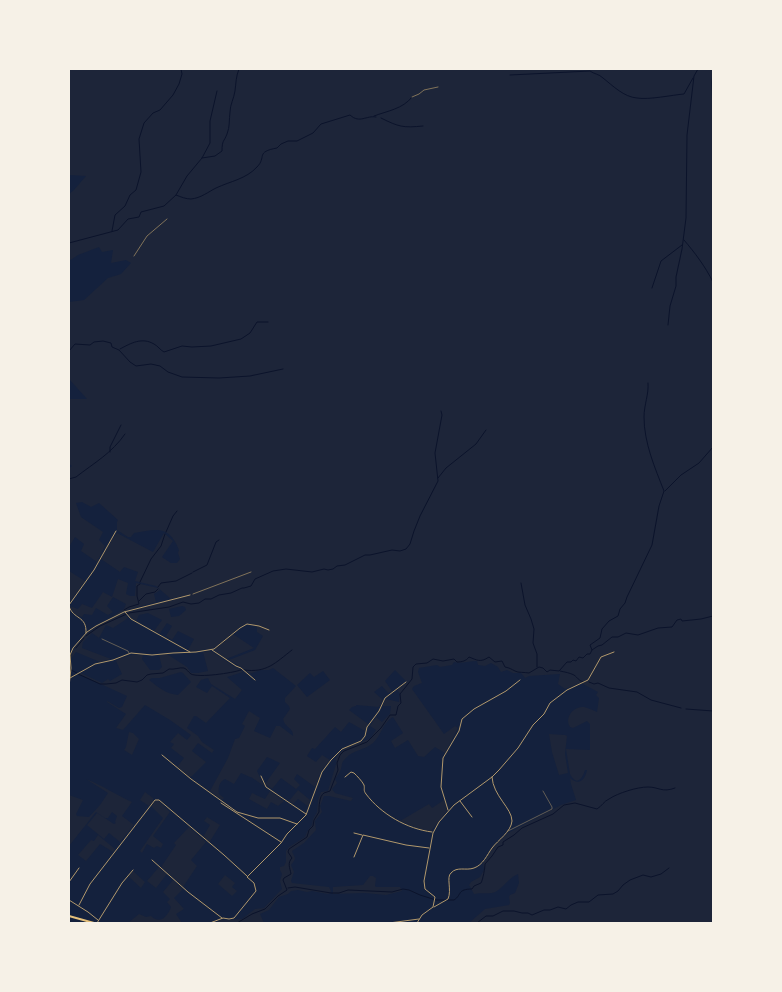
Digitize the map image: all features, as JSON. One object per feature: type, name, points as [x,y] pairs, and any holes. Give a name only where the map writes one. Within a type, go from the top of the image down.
[{"type":"main road","points":[[69,916],[96,923]]},
{"type":"street","points":[[86,634],[83,620],[71,612],[69,606],[94,570],[116,531]]},
{"type":"street","points":[[69,687],[71,668],[69,660],[73,648],[96,626],[124,612],[190,595]]},
{"type":"street","points":[[124,612],[131,619],[190,653]]},
{"type":"street","points":[[70,678],[95,664],[113,660],[134,652],[152,655],[190,653],[211,650],[220,646],[240,628],[247,624],[259,626],[269,630]]},
{"type":"street","points":[[211,650],[241,668],[255,680]]},
{"type":"street","points":[[433,907],[435,899],[433,895],[425,889],[424,883],[433,833],[439,822],[448,811],[492,777],[518,748],[533,725],[544,714],[550,703],[567,690],[587,681],[601,657],[614,652]]},
{"type":"street","points":[[448,811],[441,787],[443,758],[459,731],[462,719],[474,709],[506,691],[520,680]]},
{"type":"street","points":[[247,877],[306,815],[322,772],[340,750],[361,741],[385,698],[406,682]]},
{"type":"street","points":[[162,755],[237,812],[258,818],[280,818],[298,825]]},
{"type":"street","points":[[345,777],[351,772],[354,773],[364,785],[364,791],[382,811],[409,826],[433,833]]},
{"type":"street","points":[[261,776],[266,787],[306,815]]},
{"type":"street","points":[[417,923],[424,914],[433,907],[447,900],[450,892],[448,877],[451,872],[476,867],[485,860],[493,847],[507,832],[512,822],[511,818],[494,789],[492,777]]},
{"type":"street","points":[[79,905],[90,884],[155,800],[159,800],[247,877],[257,888],[255,893],[234,918],[223,918],[188,892],[152,860]]},
{"type":"street","points":[[460,801],[472,817]]},
{"type":"street","points":[[221,803],[281,843]]},
{"type":"street","points":[[354,833],[397,844],[430,848]]},
{"type":"street","points":[[354,857],[362,835]]},
{"type":"street","points":[[69,882],[79,868]]},
{"type":"street","points":[[96,923],[125,879],[133,870]]},
{"type":"street","points":[[69,900],[79,905],[98,921]]},
{"type":"street","points":[[210,923],[223,918]]},
{"type":"street","points":[[389,923],[420,919]]},
{"type":"lane","points":[[102,638],[128,651],[129,653]]},
{"type":"lane","points":[[507,832],[552,809],[543,791]]},
{"type":"path","points":[[412,97],[424,90],[438,87]]},
{"type":"path","points":[[134,256],[148,236],[167,219]]},
{"type":"path","points":[[190,595],[251,572]]},
{"type":"shaded area","points":[[69,69],[713,69],[713,923],[469,923],[485,909],[509,905],[509,897],[515,893],[519,883],[518,874],[495,892],[474,894],[469,885],[471,882],[480,877],[484,870],[483,863],[493,847],[508,833],[561,805],[576,800],[570,778],[576,782],[579,782],[585,777],[587,770],[585,770],[581,779],[577,781],[572,778],[566,749],[590,750],[590,724],[587,721],[573,728],[568,724],[568,720],[571,713],[576,708],[586,707],[597,712],[599,698],[596,695],[598,692],[581,683],[565,689],[558,684],[560,674],[529,676],[525,678],[521,673],[513,673],[507,670],[501,672],[498,667],[491,663],[485,666],[478,665],[477,661],[459,663],[454,662],[452,665],[440,667],[437,665],[419,668],[418,672],[422,683],[414,686],[412,689],[444,734],[455,726],[458,728],[445,753],[435,747],[424,757],[418,756],[408,740],[395,748],[391,741],[403,733],[393,717],[387,722],[373,743],[352,753],[343,761],[341,769],[335,779],[337,783],[332,789],[335,793],[353,798],[351,801],[324,796],[320,806],[322,812],[315,821],[316,830],[304,843],[292,851],[295,859],[291,865],[294,872],[291,881],[292,883],[329,887],[331,891],[330,893],[298,890],[291,891],[288,894],[279,897],[269,910],[260,914],[264,923],[213,923],[221,920],[242,919],[255,909],[264,908],[282,889],[280,881],[282,874],[280,867],[284,866],[286,862],[286,851],[289,847],[305,837],[312,825],[313,819],[317,812],[318,800],[321,792],[328,791],[337,761],[335,760],[337,756],[346,748],[370,739],[376,730],[370,726],[376,717],[382,722],[390,714],[391,706],[382,706],[386,699],[399,702],[400,693],[397,690],[407,682],[395,670],[385,681],[392,691],[388,693],[382,686],[374,692],[383,700],[379,707],[356,705],[349,710],[368,724],[365,731],[349,722],[341,732],[335,727],[315,749],[312,748],[307,756],[316,762],[322,755],[330,760],[321,771],[315,787],[297,774],[294,779],[300,785],[296,789],[281,778],[272,789],[265,784],[280,763],[267,757],[257,771],[264,786],[251,777],[241,773],[234,784],[225,779],[221,782],[219,785],[219,794],[224,798],[222,800],[210,791],[228,758],[235,739],[239,738],[245,726],[242,724],[249,711],[260,718],[254,731],[270,738],[276,726],[280,726],[293,736],[292,731],[285,724],[283,719],[290,709],[285,702],[285,698],[296,686],[273,668],[249,674],[229,660],[255,650],[263,636],[257,632],[257,626],[248,623],[241,626],[212,649],[191,651],[188,650],[194,639],[178,631],[172,640],[166,636],[172,626],[167,623],[160,633],[154,631],[162,620],[148,613],[139,615],[136,621],[126,612],[183,597],[171,599],[156,586],[135,581],[138,572],[124,567],[120,572],[101,559],[108,545],[117,533],[153,552],[164,533],[173,541],[162,557],[171,563],[177,563],[180,559],[178,553],[179,550],[171,536],[161,531],[149,530],[134,533],[131,537],[128,537],[117,530],[118,520],[99,503],[91,507],[82,502],[76,503],[81,517],[103,532],[99,540],[105,546],[97,562],[81,551],[84,544],[75,537],[69,547],[69,468],[72,466],[69,464],[69,399],[87,399],[69,379],[69,302],[84,300],[108,278],[121,274],[131,263],[126,260],[111,263],[113,250],[102,252],[99,247],[78,255],[69,261],[69,194],[86,176],[69,175]],"holes":[[[182,606],[185,607],[186,610],[179,616],[171,617],[169,609]],[[323,671],[330,680],[307,697],[297,685],[310,673],[314,677]]]},
{"type":"shaded area","points":[[69,571],[85,581],[69,603]]},
{"type":"shaded area","points":[[118,579],[128,583],[126,594],[130,596],[135,596],[136,583],[158,588],[160,590],[154,594],[156,602],[128,610],[111,617],[124,609],[126,604],[113,597],[107,606],[113,612],[108,615],[96,608],[92,615],[84,614],[82,617],[73,612],[70,606],[78,609],[82,604],[92,608],[103,592],[112,597]]},
{"type":"shaded area","points":[[124,613],[128,618],[113,628],[106,625],[99,638],[92,633],[83,642],[82,648],[111,659],[100,662],[76,652],[71,659],[70,655],[80,640],[100,624]]},
{"type":"shaded area","points":[[233,634],[254,648],[226,659],[215,651],[215,649]]},
{"type":"shaded area","points":[[211,651],[240,669],[243,672],[227,677],[242,690],[235,699],[211,684],[208,678],[201,680],[196,687],[207,693],[212,686],[230,698],[206,723],[194,716],[187,728],[198,736],[202,742],[214,750],[212,753],[198,743],[192,751],[206,762],[190,777],[177,767],[184,758],[171,748],[174,744],[170,742],[178,733],[187,740],[191,735],[145,705],[123,730],[116,728],[126,714],[107,701],[119,708],[122,707],[127,696],[79,674],[81,673],[102,683],[108,679],[110,681],[122,674],[116,661],[123,657],[143,655],[142,659],[150,670],[159,670],[162,667],[159,655],[167,654],[187,667],[191,673],[198,673],[208,671],[203,652]],"holes":[[[181,672],[191,682],[178,695],[166,692],[149,680],[152,678],[160,678]]]},
{"type":"shaded area","points":[[129,732],[133,733],[139,739],[132,755],[124,750]]},
{"type":"shaded area","points":[[549,734],[567,736],[565,754],[568,773],[559,775],[552,752]]},
{"type":"shaded area","points":[[86,779],[132,802],[122,816],[134,825],[120,842],[109,833],[104,839],[87,825],[97,813],[114,824],[116,823],[117,816],[112,812],[108,818],[105,818],[96,812],[69,846],[69,795],[83,800],[76,814],[77,816],[89,817],[108,793]]},
{"type":"shaded area","points":[[298,790],[310,800],[309,807],[298,799],[293,804],[289,801]]},
{"type":"shaded area","points":[[270,791],[284,801],[278,806],[271,802],[267,809],[249,799],[252,793],[265,799]]},
{"type":"shaded area","points":[[145,792],[153,798],[153,802],[149,806],[140,800]]},
{"type":"shaded area","points":[[444,800],[447,811],[431,831],[422,830],[400,821],[429,804],[432,808]]},
{"type":"shaded area","points":[[155,801],[159,801],[170,812],[153,836],[163,844],[161,848],[157,846],[154,848],[147,844],[142,853],[140,851],[163,818],[151,806]]},
{"type":"shaded area","points":[[207,817],[220,825],[209,843],[203,837],[210,825],[204,821]]},
{"type":"shaded area","points":[[189,827],[206,842],[191,860],[197,866],[183,887],[161,867],[176,845],[174,843]]},
{"type":"shaded area","points":[[98,835],[115,849],[113,852],[100,844],[86,861],[78,855],[91,840],[94,841]]},
{"type":"shaded area","points":[[159,867],[167,874],[156,888],[147,881]]},
{"type":"shaded area","points":[[133,871],[145,882],[141,888],[128,876]]},
{"type":"shaded area","points":[[225,875],[235,883],[232,887],[237,891],[232,896],[218,884]]},
{"type":"shaded area","points":[[370,876],[376,878],[376,887],[400,887],[402,891],[386,895],[365,893],[333,894],[333,887],[363,885]]},
{"type":"shaded area","points":[[173,880],[183,889],[174,898],[184,909],[176,914],[182,923],[128,923],[139,914],[146,917],[151,916],[158,920],[166,916],[171,907],[167,902],[170,899],[163,892]]},
{"type":"waterway","points":[[112,231],[115,215],[125,206],[130,195],[136,190],[141,172],[139,139],[144,123],[153,113],[160,110],[173,95],[179,84],[182,74],[181,69]]},
{"type":"waterway","points":[[202,158],[215,156],[222,151],[223,143],[229,129],[230,109],[239,69]]},
{"type":"waterway","points":[[668,325],[670,306],[676,286],[676,277],[682,249],[686,218],[687,135],[694,76],[698,69]]},
{"type":"waterway","points":[[510,75],[590,71],[628,96],[642,98],[684,94],[693,78]]},
{"type":"waterway","points":[[713,73],[713,114]]},
{"type":"waterway","points":[[176,195],[187,176],[202,158],[210,143],[210,121],[217,91]]},
{"type":"waterway","points":[[374,116],[399,107],[412,97]]},
{"type":"waterway","points":[[69,243],[118,230],[128,219],[139,217],[141,212],[164,206],[176,195],[187,199],[195,198],[243,177],[257,167],[260,163],[262,155],[266,151],[277,148],[281,144],[288,141],[297,141],[313,133],[321,124],[350,115],[357,119],[376,117]]},
{"type":"waterway","points":[[381,118],[401,126],[423,126]]},
{"type":"waterway","points":[[684,240],[700,260],[713,282]]},
{"type":"waterway","points":[[652,288],[661,261],[682,245]]},
{"type":"waterway","points":[[120,349],[132,343],[141,341],[150,342],[164,352],[182,346],[211,346],[241,339],[250,333],[257,322],[268,322]]},
{"type":"waterway","points":[[69,351],[75,344],[90,345],[94,342],[103,341],[111,343],[112,347],[119,350],[136,366],[151,364],[160,366],[168,372],[182,377],[219,378],[250,376],[283,369]]},
{"type":"waterway","points":[[237,923],[252,914],[265,909],[278,896],[287,890],[283,880],[291,874],[289,864],[292,858],[288,852],[289,849],[307,837],[309,830],[313,826],[314,820],[319,812],[322,794],[330,791],[338,770],[337,763],[340,755],[344,751],[367,742],[381,728],[390,715],[396,715],[398,706],[401,703],[400,694],[412,679],[413,667],[416,664],[427,663],[433,659],[443,661],[454,659],[459,662],[469,657],[476,660],[486,659],[489,657],[495,662],[502,661],[505,667],[516,672],[529,673],[539,667],[543,668],[547,672],[550,670],[559,671],[567,662],[571,662],[573,660],[576,661],[579,657],[583,658],[587,654],[590,654],[592,650],[590,645],[600,638],[602,629],[609,621],[618,616],[620,609],[625,603],[652,545],[659,506],[664,491],[651,455],[644,427],[648,383]]},
{"type":"waterway","points":[[86,636],[100,626],[129,613],[169,607],[183,602],[191,604],[199,603],[205,599],[211,599],[219,595],[231,593],[251,586],[255,579],[273,571],[286,569],[312,572],[324,569],[328,570],[337,566],[345,565],[365,555],[406,549],[410,544],[420,516],[438,481],[435,453],[442,415],[441,411]]},
{"type":"waterway","points":[[110,452],[110,447],[121,425]]},
{"type":"waterway","points":[[438,478],[446,468],[476,444],[486,430]]},
{"type":"waterway","points":[[69,479],[76,477],[102,457],[114,447],[125,434]]},
{"type":"waterway","points":[[665,491],[681,475],[699,463],[713,447]]},
{"type":"waterway","points":[[166,532],[173,516],[177,511]]},
{"type":"waterway","points":[[140,582],[151,559],[161,546],[165,534]]},
{"type":"waterway","points":[[193,572],[207,565],[216,542],[219,540]]},
{"type":"waterway","points":[[158,587],[161,583],[176,581],[192,573]]},
{"type":"waterway","points":[[521,583],[525,605],[534,629],[533,643],[537,654],[537,667]]},
{"type":"waterway","points":[[124,610],[139,604],[137,586],[140,584]]},
{"type":"waterway","points":[[139,601],[146,594],[155,592],[158,589]]},
{"type":"waterway","points":[[592,650],[602,645],[612,637],[618,637],[626,633],[638,635],[658,628],[672,627],[677,620],[681,619],[682,621],[701,619],[713,616]]},
{"type":"waterway","points":[[76,648],[84,638]]},
{"type":"waterway","points":[[244,670],[259,670],[270,666],[292,650]]},
{"type":"waterway","points":[[78,674],[100,684],[106,684],[116,683],[122,680],[137,682],[142,680],[147,675],[163,673],[169,669],[184,668],[191,674],[195,675],[223,674],[241,670]]},
{"type":"waterway","points":[[71,670],[77,673]]},
{"type":"waterway","points":[[560,671],[574,675],[583,682]]},
{"type":"waterway","points":[[589,682],[594,684],[598,683],[609,688],[637,692],[651,700],[681,708]]},
{"type":"waterway","points":[[686,709],[713,711]]},
{"type":"waterway","points":[[288,888],[295,887],[331,893],[339,893],[348,890],[392,892],[403,889],[436,900],[454,900],[462,891],[472,889],[474,886],[481,883],[485,864],[498,847],[503,845],[503,842],[522,828],[553,814],[564,805],[575,803],[597,809],[613,797],[633,789],[644,787],[664,790],[675,788]]},
{"type":"waterway","points":[[477,923],[486,916],[493,916],[503,911],[514,911],[532,915],[544,910],[550,910],[558,907],[566,909],[578,902],[589,902],[598,895],[613,894],[630,880],[643,875],[651,877],[661,874],[669,868]]}]
